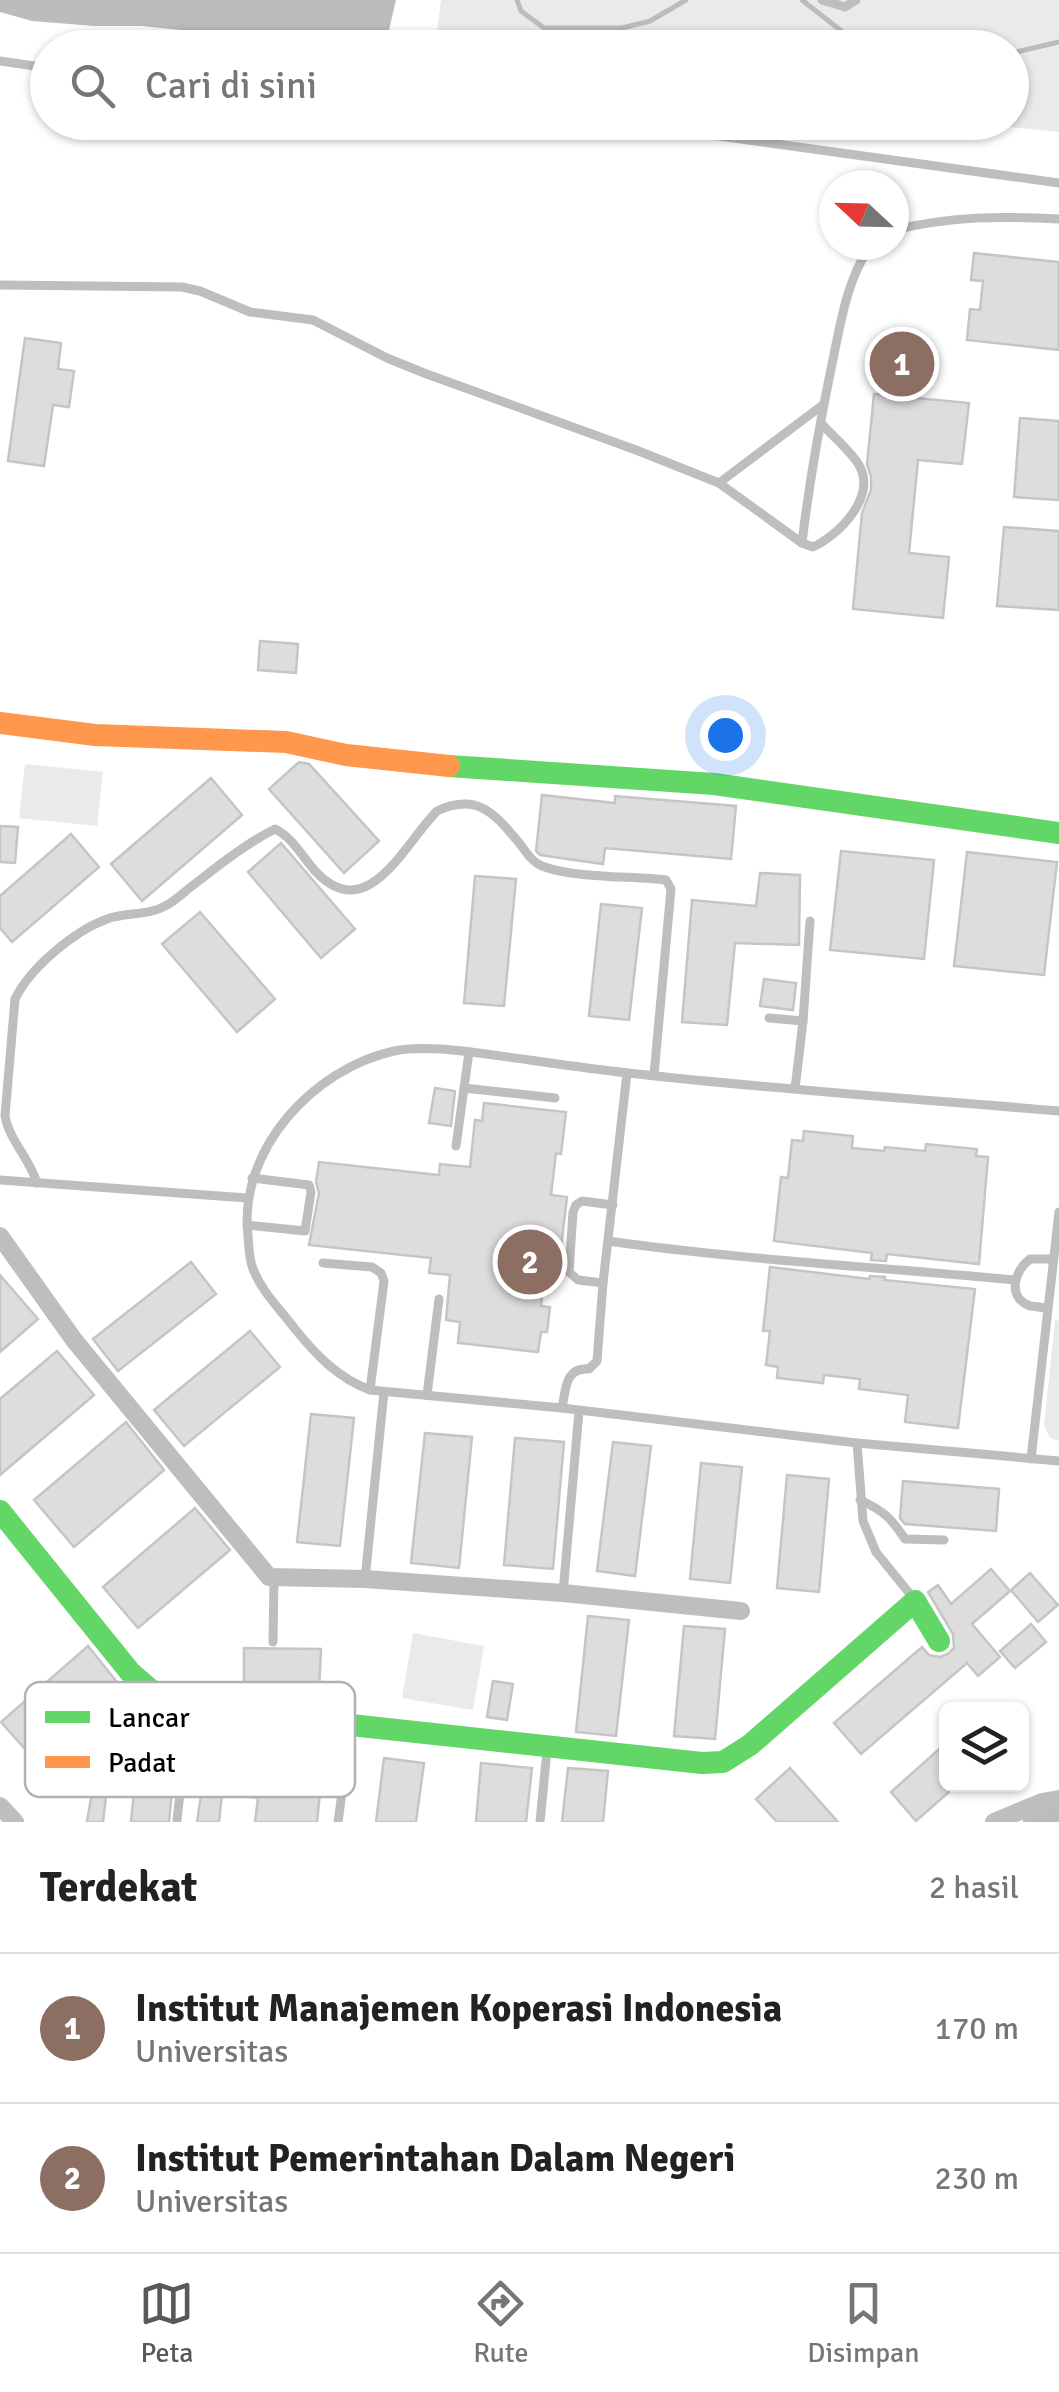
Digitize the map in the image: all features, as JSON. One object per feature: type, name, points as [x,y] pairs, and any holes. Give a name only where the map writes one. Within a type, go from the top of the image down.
[{"type":"street","points":[[0,723],[96,735],[286,742],[346,754],[473,768],[714,784],[1059,832]]},
{"type":"street","points":[[0,1236],[115,1392],[269,1577],[365,1579],[562,1593],[741,1611]]},
{"type":"street","points":[[0,1511],[130,1672],[143,1682]]},
{"type":"street","points":[[355,1726],[702,1763],[723,1762],[750,1744],[914,1600],[939,1641]]},
{"type":"street","points":[[994,1822],[1059,1799]]},
{"type":"street","points":[[0,1806],[15,1822]]},
{"type":"lane","points":[[822,0],[846,7],[856,0]]},
{"type":"lane","points":[[0,61],[30,65]]},
{"type":"lane","points":[[750,140],[1059,182]]},
{"type":"lane","points":[[909,226],[982,216],[1059,218]]},
{"type":"lane","points":[[802,543],[820,423],[840,328],[861,260]]},
{"type":"lane","points":[[0,285],[182,287],[250,312],[313,320],[424,373],[719,483],[813,547],[830,539],[846,523],[860,500],[863,480],[860,466],[820,423]]},
{"type":"lane","points":[[719,483],[824,404]]},
{"type":"lane","points":[[37,1182],[32,1166],[6,1125],[5,1116],[15,999],[21,985],[70,940],[104,920],[167,906],[233,855],[275,829],[285,834],[320,876],[343,890],[358,892],[380,878],[436,811],[468,802],[492,813],[534,861],[544,866],[666,880],[671,889],[654,1075]]},
{"type":"lane","points":[[795,1088],[810,921]]},
{"type":"lane","points":[[769,1018],[803,1021]]},
{"type":"lane","points":[[1059,1111],[654,1075],[470,1052],[399,1050],[360,1061],[324,1082],[277,1129],[252,1178],[246,1225],[252,1265],[264,1289],[334,1371],[370,1390],[1059,1461]]},
{"type":"lane","points":[[456,1146],[470,1052]]},
{"type":"lane","points":[[562,1408],[572,1372],[589,1369],[597,1362],[627,1072]]},
{"type":"lane","points":[[464,1088],[556,1098]]},
{"type":"lane","points":[[246,1225],[305,1231],[312,1192],[309,1185],[252,1178]]},
{"type":"lane","points":[[0,1180],[248,1198]]},
{"type":"lane","points":[[603,1283],[578,1280],[569,1272],[573,1212],[582,1201],[612,1205]]},
{"type":"lane","points":[[1031,1458],[1059,1212]]},
{"type":"lane","points":[[608,1241],[764,1259],[1014,1280]]},
{"type":"lane","points":[[1046,1308],[1024,1302],[1014,1280],[1016,1272],[1030,1259],[1052,1258]]},
{"type":"lane","points":[[323,1263],[372,1267],[381,1273],[384,1282],[370,1390]]},
{"type":"lane","points":[[426,1396],[438,1299]]},
{"type":"lane","points":[[365,1579],[384,1392]]},
{"type":"lane","points":[[562,1593],[579,1411]]},
{"type":"lane","points":[[857,1443],[863,1521],[876,1552],[914,1600]]},
{"type":"lane","points":[[860,1500],[882,1510],[906,1540],[944,1540]]},
{"type":"lane","points":[[273,1642],[274,1578]]},
{"type":"lane","points":[[540,1822],[547,1746]]},
{"type":"lane","points":[[338,1822],[341,1797]]},
{"type":"shaded area","points":[[0,0],[396,0],[389,30],[94,26],[32,21],[0,12]]},
{"type":"shaded area","points":[[441,0],[1059,0],[1059,132],[1029,129],[1029,30],[437,30]]},
{"type":"shaded area","points":[[25,764],[103,772],[97,826],[19,818]]},
{"type":"shaded area","points":[[1055,1320],[1059,1321],[1059,1441],[1050,1438],[1044,1425]]},
{"type":"shaded area","points":[[413,1633],[484,1646],[473,1710],[402,1698]]},
{"type":"building","points":[[974,253],[1059,262],[1059,350],[967,340],[970,309],[980,310],[983,281],[971,280]]},
{"type":"building","points":[[25,338],[61,343],[58,369],[74,371],[69,407],[53,405],[44,466],[8,461]]},
{"type":"building","points":[[874,394],[969,403],[962,464],[918,460],[909,553],[949,557],[943,618],[853,609],[862,513],[871,490],[867,464]]},
{"type":"building","points":[[1020,418],[1059,421],[1059,500],[1014,497]]},
{"type":"building","points":[[1004,527],[1059,531],[1059,610],[997,606]]},
{"type":"building","points":[[260,641],[298,644],[296,673],[258,670]]},
{"type":"building","points":[[299,762],[309,764],[379,841],[344,873],[269,789]]},
{"type":"building","points":[[211,778],[242,815],[142,901],[111,864]]},
{"type":"building","points":[[542,795],[615,803],[615,796],[736,806],[731,859],[605,848],[603,864],[540,855],[536,851]]},
{"type":"building","points":[[0,826],[18,827],[15,863],[0,862]]},
{"type":"building","points":[[71,834],[99,867],[12,942],[0,928],[0,896]]},
{"type":"building","points":[[281,843],[355,929],[321,958],[248,872]]},
{"type":"building","points":[[841,851],[934,860],[924,959],[830,950]]},
{"type":"building","points":[[967,852],[1057,862],[1044,975],[954,966]]},
{"type":"building","points":[[760,873],[800,875],[799,945],[735,943],[727,1025],[682,1022],[692,900],[756,906]]},
{"type":"building","points":[[475,876],[516,879],[504,1006],[464,1003]]},
{"type":"building","points":[[601,904],[642,908],[629,1020],[589,1016]]},
{"type":"building","points":[[200,912],[275,999],[237,1032],[162,944]]},
{"type":"building","points":[[764,979],[796,983],[793,1010],[760,1006]]},
{"type":"building","points":[[435,1088],[455,1091],[451,1126],[429,1123]]},
{"type":"building","points":[[484,1103],[566,1112],[551,1195],[567,1197],[558,1272],[545,1271],[541,1306],[550,1307],[547,1332],[541,1332],[538,1352],[458,1343],[460,1322],[446,1320],[450,1275],[429,1273],[431,1258],[309,1245],[319,1193],[319,1162],[439,1175],[440,1164],[470,1167],[475,1120],[482,1121]]},
{"type":"building","points":[[804,1131],[853,1136],[852,1148],[925,1151],[926,1144],[977,1149],[976,1156],[988,1157],[979,1264],[887,1254],[886,1261],[871,1260],[872,1253],[774,1241],[781,1177],[788,1178],[792,1140],[803,1141]]},
{"type":"building","points":[[191,1262],[216,1294],[118,1371],[93,1339]]},
{"type":"building","points":[[770,1267],[975,1289],[958,1428],[905,1422],[908,1395],[859,1389],[860,1379],[824,1375],[823,1383],[777,1378],[778,1367],[766,1365],[770,1331],[763,1331]]},
{"type":"building","points":[[0,1275],[38,1319],[0,1352]]},
{"type":"building","points":[[250,1331],[280,1367],[184,1446],[154,1410]]},
{"type":"building","points":[[57,1351],[94,1395],[0,1475],[0,1399]]},
{"type":"building","points":[[311,1414],[354,1418],[340,1546],[297,1542]]},
{"type":"building","points":[[126,1422],[164,1470],[74,1547],[34,1500]]},
{"type":"building","points":[[425,1433],[472,1437],[459,1568],[411,1563]]},
{"type":"building","points":[[515,1438],[564,1442],[553,1569],[504,1565]]},
{"type":"building","points":[[613,1442],[651,1446],[635,1576],[597,1571]]},
{"type":"building","points":[[701,1463],[742,1467],[730,1583],[690,1579]]},
{"type":"building","points":[[787,1475],[829,1479],[819,1592],[777,1588]]},
{"type":"building","points":[[903,1481],[999,1489],[996,1531],[905,1524],[900,1518]]},
{"type":"building","points":[[195,1508],[230,1550],[138,1628],[103,1587]]},
{"type":"building","points":[[991,1569],[1010,1591],[972,1624],[1000,1657],[978,1676],[967,1663],[861,1754],[834,1723],[922,1647],[929,1655],[948,1654],[954,1648],[953,1634],[928,1592],[938,1585],[951,1604]]},
{"type":"building","points":[[1030,1573],[1058,1605],[1038,1622],[1011,1590]]},
{"type":"building","points":[[588,1616],[629,1620],[616,1736],[576,1732]]},
{"type":"building","points":[[1031,1624],[1046,1642],[1015,1668],[1000,1651]]},
{"type":"building","points":[[684,1626],[725,1629],[715,1739],[674,1736]]},
{"type":"building","points":[[88,1646],[117,1682],[47,1682]]},
{"type":"building","points":[[244,1648],[321,1649],[319,1682],[244,1682]]},
{"type":"building","points":[[493,1681],[513,1684],[507,1720],[487,1717]]},
{"type":"building","points":[[25,1701],[25,1749],[1,1722]]},
{"type":"building","points":[[939,1749],[939,1792],[949,1792],[916,1821],[891,1792]]},
{"type":"building","points":[[384,1758],[424,1763],[416,1822],[376,1822]]},
{"type":"building","points":[[481,1763],[532,1768],[526,1822],[476,1822]]},
{"type":"building","points":[[568,1768],[608,1771],[603,1822],[562,1822]]},
{"type":"building","points":[[790,1768],[838,1822],[777,1822],[756,1799]]},
{"type":"building","points":[[91,1797],[106,1797],[103,1822],[87,1822]]},
{"type":"building","points":[[134,1797],[171,1797],[169,1822],[131,1822]]},
{"type":"building","points":[[201,1797],[222,1797],[219,1822],[197,1822]]},
{"type":"building","points":[[249,1797],[320,1797],[317,1822],[255,1822],[258,1798]]},
{"type":"waterway","points":[[517,0],[521,11],[544,28],[622,28],[650,21],[686,0]]},
{"type":"waterway","points":[[802,0],[840,30]]},
{"type":"waterway","points":[[1029,49],[1059,42]]},
{"type":"waterway","points":[[1032,1822],[1059,1814]]},
{"type":"traffic: fast","points":[[449,766],[714,784],[1059,833]]},
{"type":"traffic: fast","points":[[0,1511],[142,1682]]},
{"type":"traffic: fast","points":[[355,1725],[702,1763],[723,1762],[750,1745],[915,1601],[939,1641]]},
{"type":"traffic: slow","points":[[0,723],[95,735],[286,742],[346,755],[449,766]]},
{"type":"place","name":"Institut Manajemen Koperasi Indonesia","points":[[902,364]]},
{"type":"place","name":"Institut Pemerintahan Dalam Negeri","points":[[530,1262]]}]
